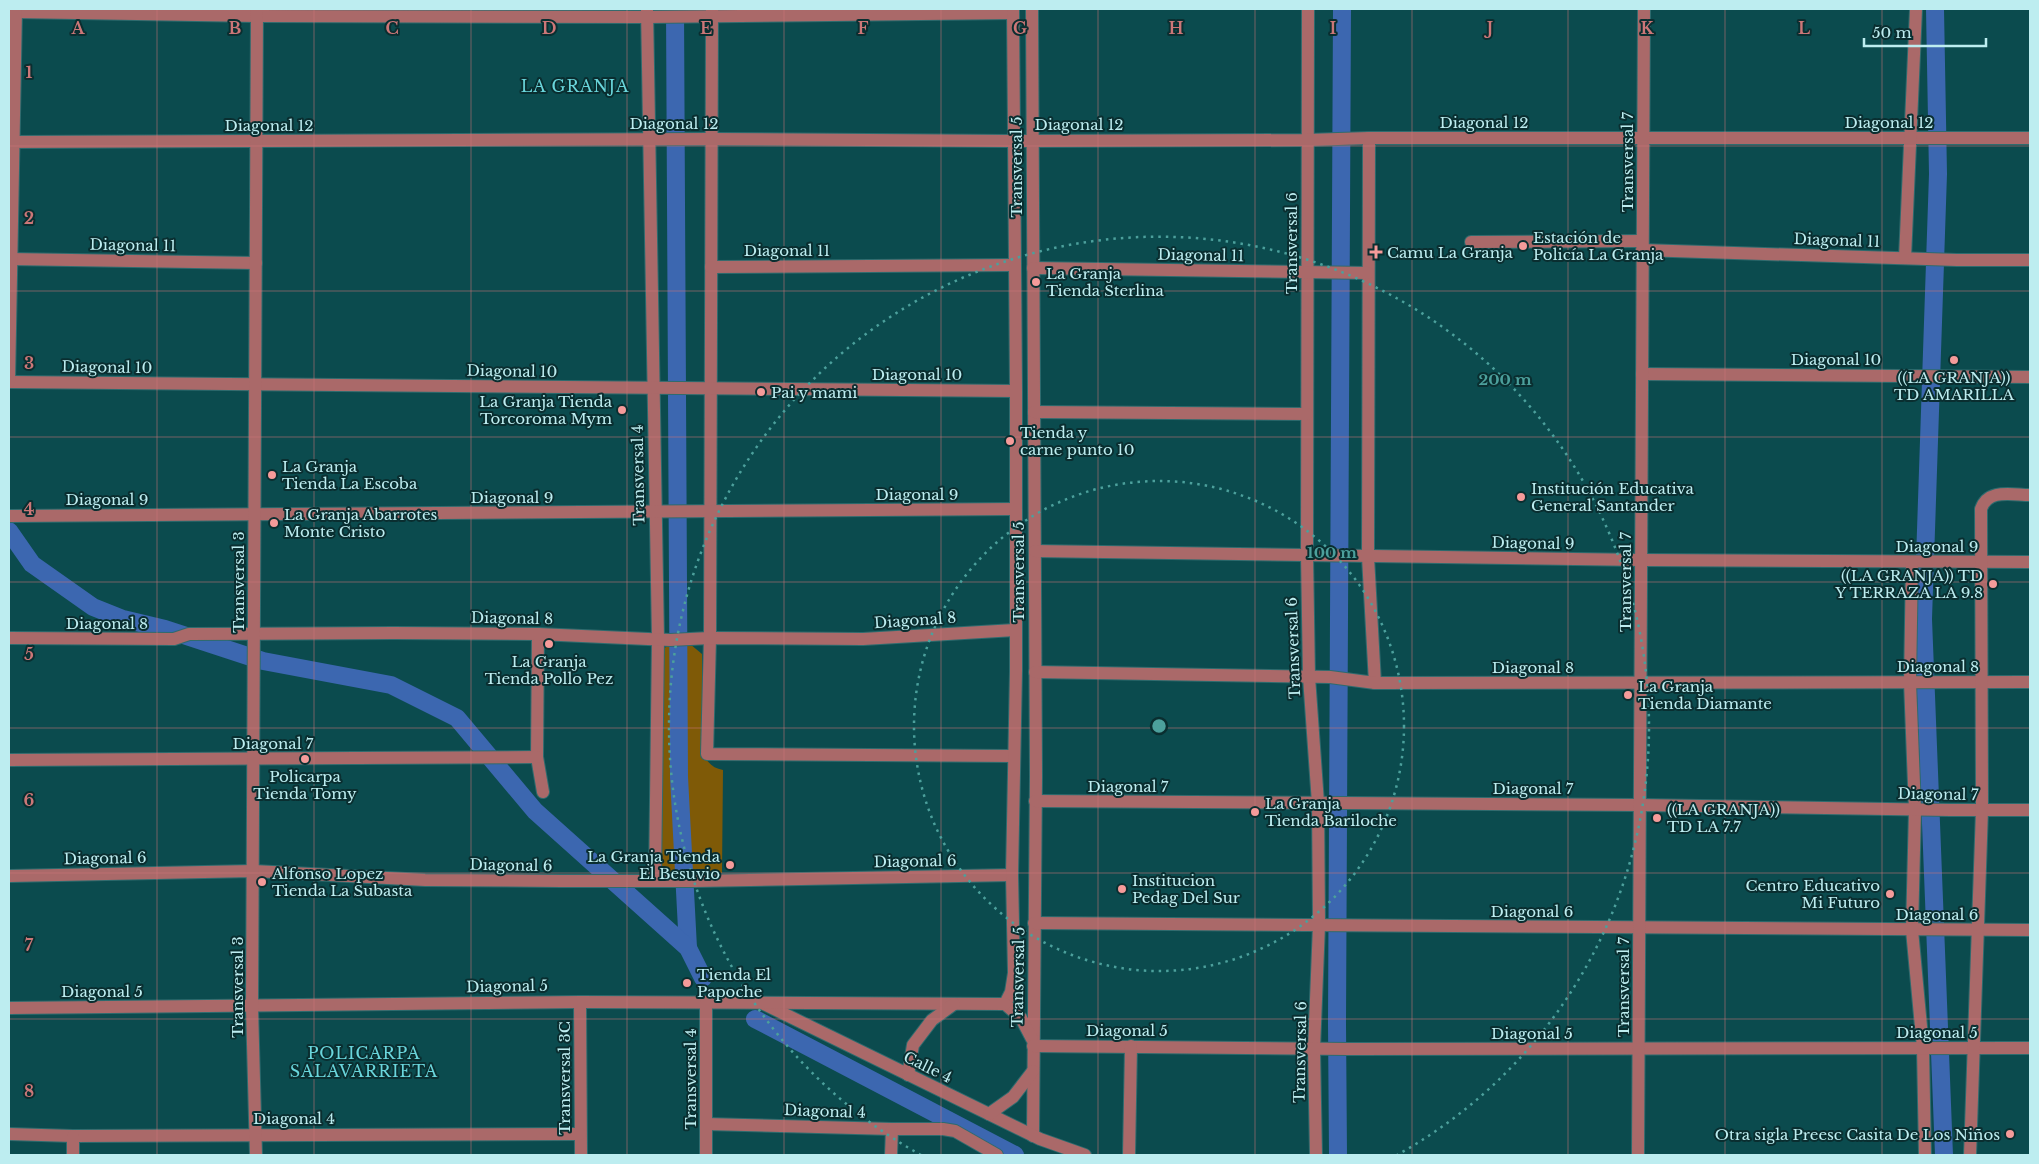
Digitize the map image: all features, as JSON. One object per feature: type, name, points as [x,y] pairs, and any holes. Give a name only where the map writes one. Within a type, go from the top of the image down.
[{"type":"street","name":"Transversal 5","points":[[1032,9],[1035,551],[1032,1136]]},
{"type":"street","name":"Transversal 6","points":[[1308,9],[1313,140],[1307,273],[1307,414],[1312,556],[1309,677],[1322,804],[1316,1155]]},
{"type":"street","name":"Transversal 7","points":[[1638,1155],[1644,9]]},
{"type":"street","points":[[1905,258],[1916,9]]},
{"type":"street","points":[[9,382],[12,142],[16,11],[650,14],[692,16],[712,12],[1013,11]]},
{"type":"street","name":"Transversal 5","points":[[1005,1004],[1011,992],[1014,973],[1012,875],[1016,391],[1013,11]]},
{"type":"street","name":"Transversal 3","points":[[256,1155],[252,1006],[257,12]]},
{"type":"street","points":[[712,12],[707,139],[711,267],[706,388],[711,512],[705,638],[707,754],[1014,756]]},
{"type":"street","name":"Transversal 4","points":[[650,14],[655,139],[659,512],[664,639],[655,881]]},
{"type":"street","name":"Diagonal 12","points":[[12,142],[655,139],[1032,141],[1313,140],[1350,138],[2030,138]]},
{"type":"street","points":[[1369,138],[1368,557],[1375,683]]},
{"type":"street","name":"Diagonal 11","points":[[1471,242],[1642,245],[1925,259],[2030,260]]},
{"type":"street","name":"Diagonal 11","points":[[11,259],[256,263]]},
{"type":"street","name":"Diagonal 11","points":[[711,267],[1014,265]]},
{"type":"street","name":"Diagonal 11","points":[[1033,268],[1368,273]]},
{"type":"street","name":"Diagonal 10","points":[[1642,374],[2030,377]]},
{"type":"street","name":"Diagonal 10","points":[[9,382],[1016,391]]},
{"type":"street","points":[[1034,412],[1307,414]]},
{"type":"street","points":[[1970,1155],[1982,810],[1983,682],[1980,562],[1982,509],[1984,500],[1992,494],[2030,495]]},
{"type":"street","name":"Diagonal 9","points":[[9,516],[1015,509]]},
{"type":"street","name":"Diagonal 9","points":[[1035,551],[1312,556],[1354,555],[1368,557],[2030,562]]},
{"type":"street","points":[[1915,562],[1911,682],[1918,810],[1914,930],[1926,1048],[1925,1155]]},
{"type":"street","name":"Diagonal 8","points":[[9,638],[174,639],[189,634],[254,633],[538,634],[664,639],[863,639],[1015,630]]},
{"type":"street","points":[[538,634],[537,757],[543,792]]},
{"type":"street","name":"Diagonal 8","points":[[1035,672],[1330,677],[1375,683],[2030,682]]},
{"type":"street","name":"Diagonal 7","points":[[9,760],[537,757]]},
{"type":"street","name":"Diagonal 7","points":[[1035,801],[2030,810]]},
{"type":"street","name":"Diagonal 6","points":[[9,876],[253,871],[424,880],[695,881],[1012,875]]},
{"type":"street","name":"Diagonal 6","points":[[1034,923],[2030,930]]},
{"type":"street","name":"Diagonal 5","points":[[9,1008],[580,1002],[1005,1004]]},
{"type":"street","name":"Transversal 3C","points":[[580,1002],[581,1155]]},
{"type":"street","name":"Transversal 4","points":[[706,1002],[706,1155]]},
{"type":"street","name":"Calle 4","points":[[754,1002],[1032,1136],[1085,1155]]},
{"type":"street","points":[[908,1075],[913,1045],[932,1020],[954,1004]]},
{"type":"street","points":[[1005,1004],[1021,1018],[1033,1044]]},
{"type":"street","name":"Diagonal 5","points":[[1033,1044],[1318,1049],[2030,1048]]},
{"type":"street","points":[[1129,1155],[1131,1046]]},
{"type":"street","points":[[989,1114],[1013,1097],[1033,1072]]},
{"type":"street","name":"Diagonal 4","points":[[706,1124],[942,1129],[955,1131],[997,1155]]},
{"type":"street","points":[[891,1155],[892,1129]]},
{"type":"street","name":"Diagonal 4","points":[[9,1134],[73,1136],[580,1134]]},
{"type":"street","points":[[73,1136],[73,1155]]},
{"type":"shaded area","points":[[670,644],[690,644],[702,654],[702,749],[709,763],[723,770],[722,873],[661,873],[659,652]]},
{"type":"waterway","points":[[675,9],[679,777],[688,948]]},
{"type":"waterway","points":[[1338,1155],[1342,9]]},
{"type":"waterway","points":[[1935,9],[1938,174],[1923,619],[1944,1155]]},
{"type":"waterway","points":[[9,531],[32,564],[93,607],[123,619],[165,629],[263,661],[391,685],[457,718],[535,811],[688,948],[703,978]]},
{"type":"waterway","points":[[755,1019],[1015,1155]]},
{"type":"place","name":"Estación de Policía La Granja","points":[[1523,246]]},
{"type":"place","name":"Camu La Granja","points":[[1376,252]]},
{"type":"place","name":"La Granja Tienda Sterlina","points":[[1036,282]]},
{"type":"place","name":"((LA GRANJA)) TD AMARILLA","points":[[1954,360]]},
{"type":"place","name":"Pai y mami","points":[[761,392]]},
{"type":"place","name":"La Granja Tienda Torcoroma Mym","points":[[622,410]]},
{"type":"place","name":"Tienda y carne punto 10","points":[[1010,441]]},
{"type":"place","name":"La Granja Tienda La Escoba","points":[[272,475]]},
{"type":"place","name":"Institución Educativa General Santander","points":[[1521,497]]},
{"type":"place","name":"La Granja Abarrotes Monte Cristo","points":[[274,523]]},
{"type":"place","name":"((LA GRANJA)) TD Y TERRAZA LA 9.8","points":[[1993,584]]},
{"type":"place","name":"La Granja Tienda Pollo Pez","points":[[549,644]]},
{"type":"place","name":"La Granja Tienda Diamante","points":[[1628,695]]},
{"type":"place","name":"Policarpa Tienda Tomy","points":[[305,759]]},
{"type":"place","name":"La Granja Tienda Bariloche","points":[[1255,812]]},
{"type":"place","name":"((LA GRANJA)) TD LA 7.7","points":[[1657,818]]},
{"type":"place","name":"La Granja Tienda El Besuvio","points":[[730,865]]},
{"type":"place","name":"Alfonso Lopez Tienda La Subasta","points":[[262,882]]},
{"type":"place","name":"Institucion Pedag Del Sur","points":[[1122,889]]},
{"type":"place","name":"Centro Educativo Mi Futuro","points":[[1890,894]]},
{"type":"place","name":"Tienda El Papoche","points":[[687,983]]},
{"type":"place","name":"Otra sigla Preesc Casita De Los Niños","points":[[2010,1134]]},
{"type":"district","name":"LA GRANJA","points":[[575,86]]},
{"type":"district","name":"POLICARPA SALAVARRIETA","points":[[364,1062]]}]
